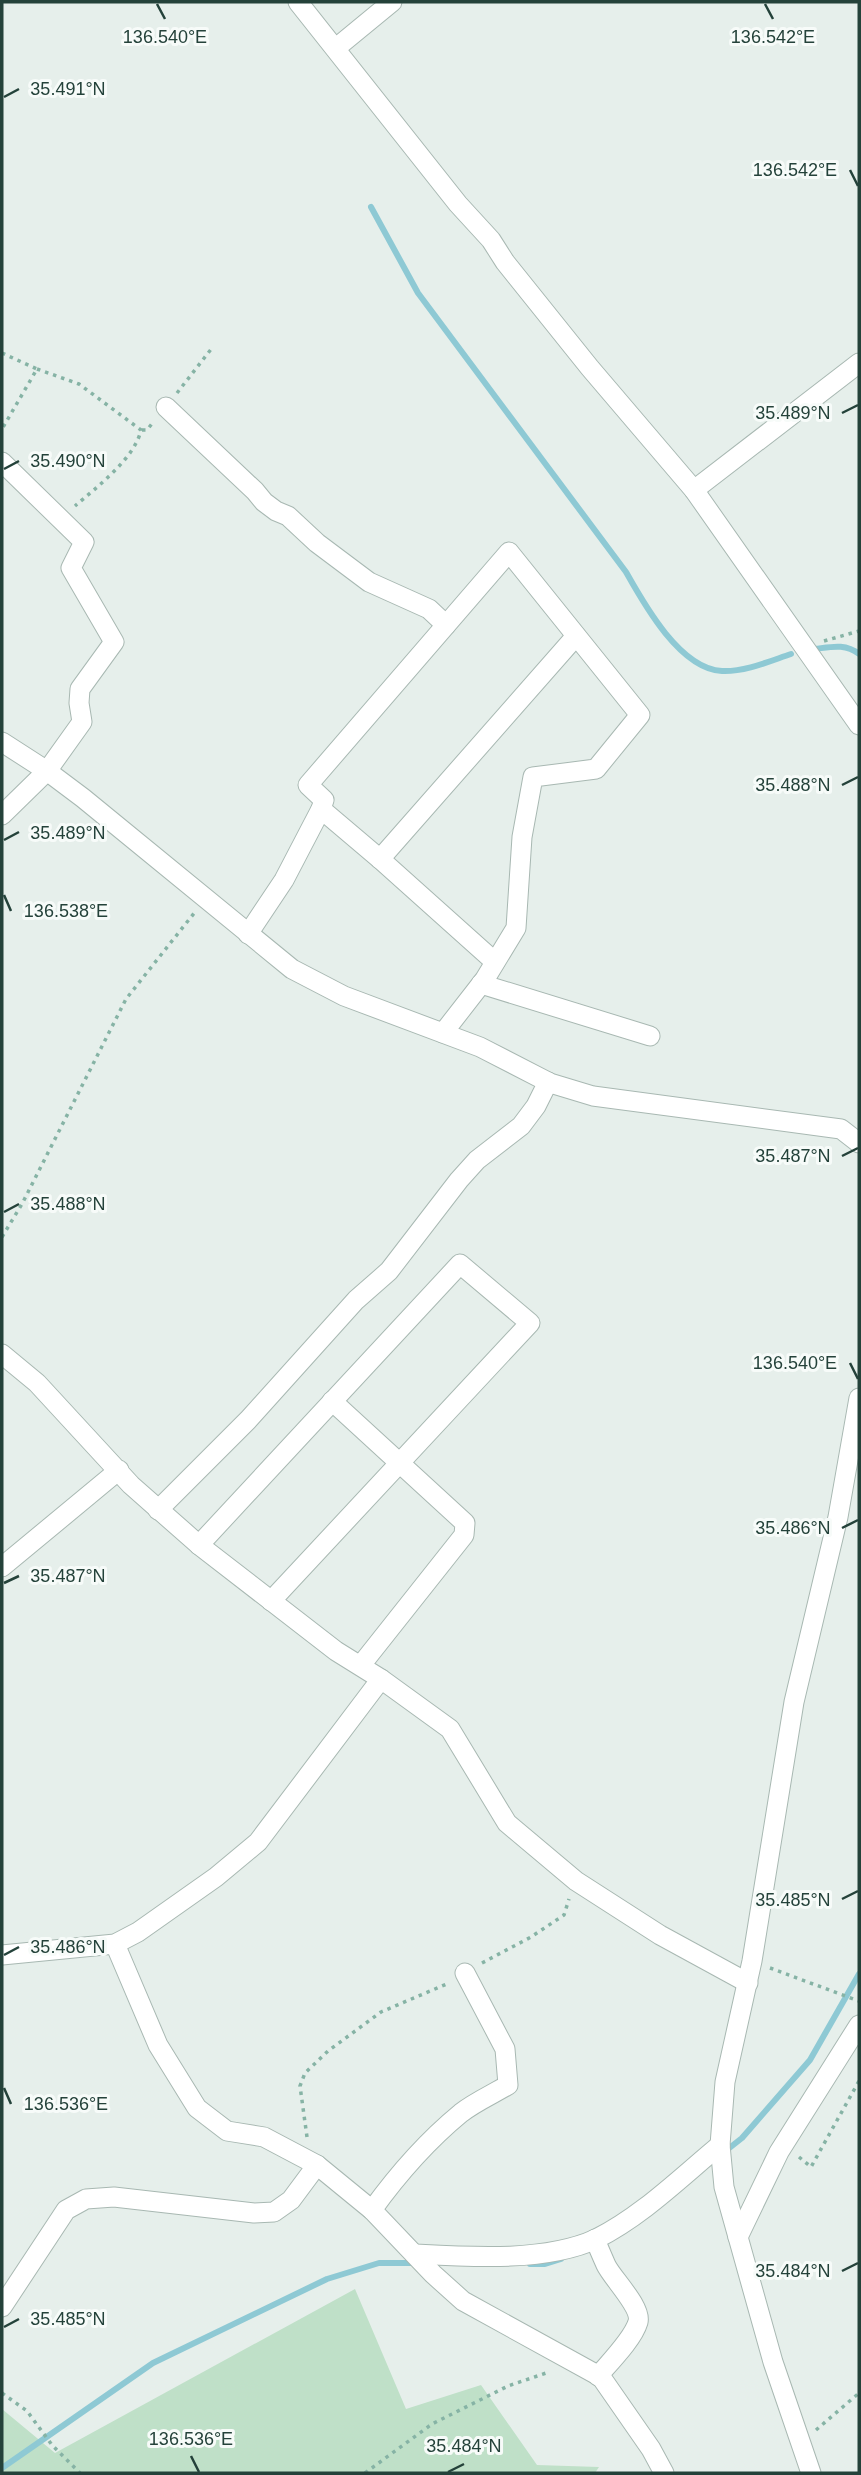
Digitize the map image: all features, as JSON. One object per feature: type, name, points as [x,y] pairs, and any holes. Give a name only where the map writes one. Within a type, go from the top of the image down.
[{"type":"street","points":[[298,2],[458,204],[491,240],[505,262],[590,368],[694,490],[859,725]]},
{"type":"street","points":[[336,48],[393,2]]},
{"type":"street","points":[[694,490],[859,363]]},
{"type":"street","points":[[166,407],[256,491],[264,502],[288,516],[369,582],[429,608],[446,625]]},
{"type":"street","points":[[2,462],[84,542],[71,568],[114,642],[80,689],[82,722],[47,771],[2,816]]},
{"type":"street","points":[[248,934],[284,880],[321,809],[324,800],[308,785],[509,552],[640,715],[596,769],[533,777],[522,837],[516,928],[481,984],[443,1033]]},
{"type":"street","points":[[380,859],[576,636]]},
{"type":"street","points":[[2,742],[47,771],[155,855],[292,969],[344,996],[480,1047],[548,1082],[593,1096],[841,1129],[859,1143]]},
{"type":"street","points":[[321,809],[495,962]]},
{"type":"street","points":[[481,984],[650,1036]]},
{"type":"street","points":[[158,1510],[248,1420],[356,1300],[389,1270],[477,1160],[521,1126],[536,1106],[548,1082]]},
{"type":"street","points":[[199,1545],[460,1264],[530,1323],[271,1601]]},
{"type":"street","points":[[2,1354],[37,1383],[158,1510],[199,1545],[336,1651],[361,1665],[450,1729],[507,1823],[576,1881],[660,1935],[748,1983]]},
{"type":"street","points":[[811,2473],[773,2362],[724,2187],[720,2145],[725,2082],[752,1961],[794,1702],[838,1517],[859,1398]]},
{"type":"street","points":[[332,1401],[465,1523],[464,1535],[361,1665]]},
{"type":"street","points":[[2,1567],[119,1470]]},
{"type":"street","points":[[2,1955],[115,1944],[149,1925],[216,1877],[258,1842],[381,1679]]},
{"type":"street","points":[[115,1944],[158,2045],[197,2108],[227,2131],[264,2137],[312,2162],[372,2210],[433,2274],[463,2301],[598,2375],[651,2449],[664,2473]]},
{"type":"street","points":[[372,2210],[391,2183],[428,2143],[463,2112],[508,2085],[505,2049],[465,1973]]},
{"type":"street","points":[[738,2237],[784,2144],[859,2025]]},
{"type":"street","points":[[415,2254],[543,2254],[595,2239],[636,2215],[720,2145]]},
{"type":"street","points":[[2,2307],[66,2210],[86,2199],[114,2197],[254,2213],[274,2212],[291,2200],[312,2162]]},
{"type":"street","points":[[595,2239],[607,2267],[638,2316],[638,2323],[624,2345],[598,2375]]},
{"type":"path","points":[[2,353],[79,384],[141,430],[138,442],[123,461],[61,519]]},
{"type":"path","points":[[2,429],[37,369]]},
{"type":"path","points":[[802,643],[830,640],[859,631]]},
{"type":"path","points":[[2,1237],[22,1204],[126,999],[206,898]]},
{"type":"path","points":[[312,2162],[300,2086],[305,2073],[381,2012],[443,1986],[531,1937],[564,1915],[576,1881]]},
{"type":"path","points":[[752,1961],[859,2001]]},
{"type":"path","points":[[784,2144],[811,2167],[859,2081]]},
{"type":"path","points":[[365,2473],[432,2424],[465,2406],[573,2361]]},
{"type":"path","points":[[2,2393],[27,2411],[52,2445],[80,2473]]},
{"type":"path","points":[[801,2442],[859,2393]]},
{"type":"green space","points":[[355,2289],[406,2409],[481,2385],[537,2465],[599,2467],[595,2473],[2,2473],[2,2409],[55,2453]]},
{"type":"waterway","points":[[371,207],[418,293],[626,572],[653,617],[678,647],[692,659],[722,671],[748,668],[791,654]]},
{"type":"waterway","points":[[815,649],[843,647],[859,654]]},
{"type":"waterway","points":[[723,2153],[742,2138],[810,2060],[859,1974]]},
{"type":"waterway","points":[[530,2264],[545,2264],[561,2259]]},
{"type":"waterway","points":[[2,2468],[153,2363],[327,2279],[379,2263],[415,2263]]}]
